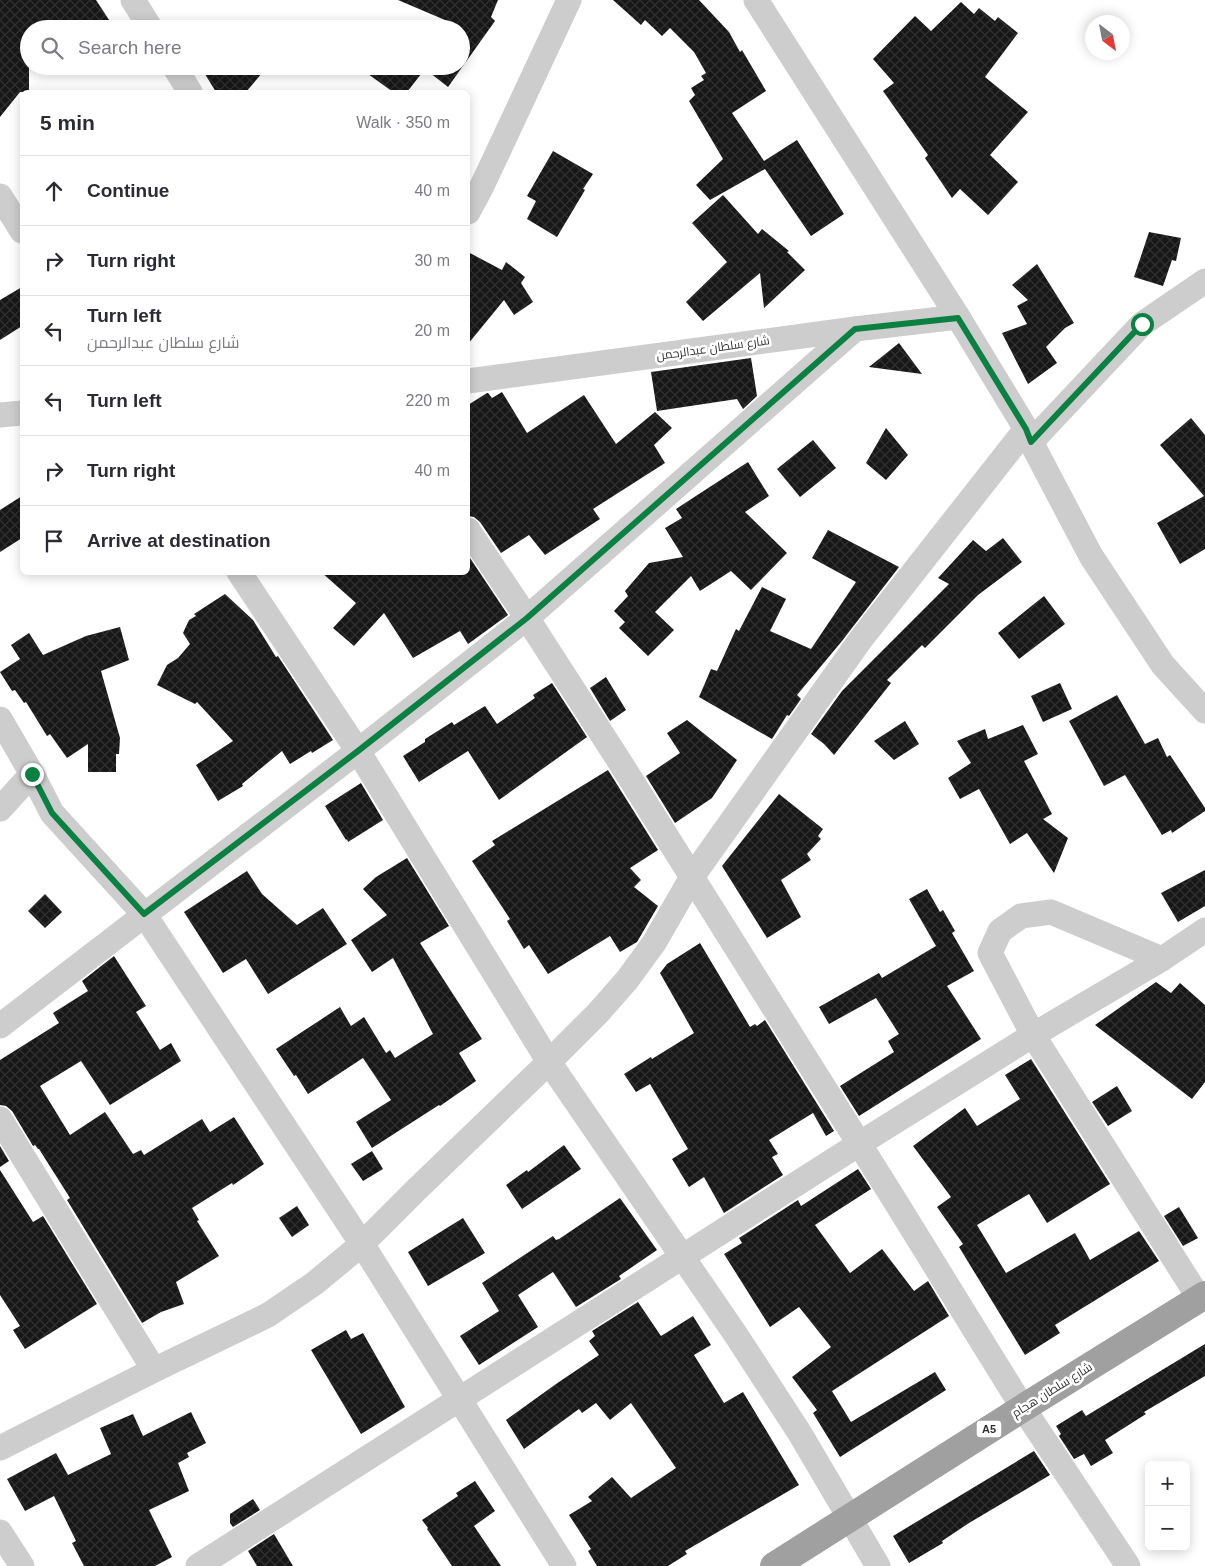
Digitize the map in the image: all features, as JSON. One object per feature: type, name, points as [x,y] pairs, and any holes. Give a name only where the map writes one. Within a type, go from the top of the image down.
[{"type":"highway","name":"شارع سلطان هجام","points":[[774,1566],[1202,1297]]},
{"type":"street","points":[[133,0],[145,20]]},
{"type":"street","points":[[470,208],[569,0]]},
{"type":"street","points":[[756,0],[958,318],[1029,436],[1091,556],[1164,665],[1205,711]]},
{"type":"street","points":[[180,75],[189,90]]},
{"type":"street","points":[[0,196],[20,228]]},
{"type":"street","points":[[0,1448],[268,1315],[316,1283],[362,1244],[549,1062],[627,980],[654,943],[692,876],[861,639],[1029,436],[1142,324],[1205,281]]},
{"type":"street","name":"شارع سلطان عبدالرحمن","points":[[470,381],[855,329],[958,318]]},
{"type":"street","points":[[0,1026],[358,751],[527,618],[855,329]]},
{"type":"street","points":[[0,415],[20,413]]},
{"type":"street","points":[[470,533],[527,618],[692,876],[1023,1408],[1128,1566]]},
{"type":"street","points":[[241,575],[358,751],[549,1062],[799,1432],[878,1566]]},
{"type":"street","points":[[0,719],[52,813],[144,914],[362,1244],[564,1566]]},
{"type":"street","points":[[0,809],[32,774]]},
{"type":"street","points":[[1162,959],[1051,912],[1021,916],[1000,931],[990,953],[1033,1035],[1202,1297]]},
{"type":"street","points":[[198,1566],[859,1144],[1033,1035],[1162,959],[1205,930]]},
{"type":"street","points":[[0,1119],[154,1370]]},
{"type":"street","points":[[0,1532],[22,1566]]},
{"type":"building","points":[[0,0],[96,0],[109,20],[20,20],[20,75],[29,75],[29,90],[20,90],[0,117]]},
{"type":"building","points":[[398,0],[498,0],[491,17],[495,21],[470,56],[470,20],[445,20]]},
{"type":"building","points":[[613,0],[699,0],[729,32],[766,91],[732,113],[764,161],[797,140],[844,214],[811,236],[765,169],[710,200],[696,185],[723,159],[689,101],[695,95],[691,88],[704,80],[701,76],[706,73],[694,52],[670,28],[662,36],[645,20],[641,25]]},
{"type":"building","points":[[961,2],[974,14],[979,8],[995,21],[998,17],[1018,33],[985,77],[1028,112],[990,155],[1018,182],[988,215],[960,189],[952,198],[925,158],[928,155],[883,91],[894,83],[873,59],[915,16],[931,31]]},
{"type":"building","points":[[206,75],[260,75],[248,90],[215,90]]},
{"type":"building","points":[[369,75],[420,75],[409,90],[390,90]]},
{"type":"building","points":[[433,75],[457,75],[448,87]]},
{"type":"building","points":[[553,151],[593,174],[557,237],[527,219],[536,201],[527,196]]},
{"type":"building","points":[[723,195],[758,234],[762,229],[789,251],[787,252],[805,270],[764,308],[760,273],[703,321],[686,302],[727,262],[692,223]]},
{"type":"building","points":[[1149,232],[1181,238],[1176,261],[1172,260],[1163,286],[1134,277]]},
{"type":"building","points":[[470,253],[502,270],[506,262],[525,277],[521,283],[533,302],[514,315],[504,300],[470,342]]},
{"type":"building","points":[[1037,264],[1074,323],[1065,328],[1046,347],[1057,363],[1028,384],[1002,333],[1027,324],[1017,306],[1028,300],[1012,285]]},
{"type":"building","points":[[20,288],[20,327],[0,340],[0,300]]},
{"type":"building","points":[[899,343],[922,374],[869,367]]},
{"type":"building","points":[[751,358],[757,396],[743,409],[737,399],[657,411],[651,372]]},
{"type":"building","points":[[502,392],[527,433],[584,395],[616,444],[655,412],[672,428],[654,445],[665,463],[593,509],[600,519],[545,555],[529,535],[501,553],[480,522],[470,516],[470,404],[487,393],[492,398]]},
{"type":"building","points":[[1191,418],[1205,435],[1205,549],[1180,564],[1157,523],[1204,496],[1160,445]]},
{"type":"building","points":[[886,428],[908,455],[886,480],[866,463]]},
{"type":"building","points":[[813,440],[836,468],[800,497],[777,469]]},
{"type":"building","points":[[748,462],[769,496],[745,512],[787,553],[751,590],[731,571],[700,591],[691,576],[655,612],[674,630],[648,656],[619,628],[625,622],[614,611],[628,596],[625,591],[649,563],[683,557],[665,528],[682,518],[676,509]]},
{"type":"building","points":[[20,497],[20,539],[0,552],[0,510]]},
{"type":"building","points":[[828,530],[899,567],[842,641],[797,695],[801,699],[789,716],[787,715],[772,739],[699,697],[711,669],[717,671],[736,629],[739,631],[762,587],[786,599],[770,631],[811,649],[856,582],[812,558]]},
{"type":"building","points":[[1003,538],[1022,562],[978,595],[925,648],[922,645],[887,680],[891,683],[834,755],[811,734],[842,691],[949,584],[938,578],[973,540],[986,551]]},
{"type":"building","points":[[470,558],[508,615],[468,644],[460,631],[413,658],[384,613],[354,646],[333,628],[356,603],[324,575],[470,575]]},
{"type":"building","points":[[225,594],[253,620],[333,740],[290,764],[282,751],[242,784],[243,786],[218,801],[196,765],[233,741],[197,702],[195,704],[157,685],[167,665],[178,658],[190,644],[183,633],[189,620],[196,616],[194,614]]},
{"type":"building","points":[[1044,596],[1065,624],[1019,659],[998,633]]},
{"type":"building","points":[[120,627],[129,660],[101,671],[120,738],[119,754],[116,754],[116,772],[88,772],[88,744],[67,758],[50,734],[47,736],[26,702],[24,703],[15,690],[12,691],[0,672],[20,659],[11,645],[29,633],[43,655],[86,636]]},
{"type":"building","points":[[606,677],[626,710],[610,721],[590,688]]},
{"type":"building","points":[[552,683],[587,737],[499,800],[468,751],[419,782],[403,756],[452,722],[454,725],[485,706],[497,724],[535,698],[533,695]]},
{"type":"building","points":[[1060,683],[1072,709],[1043,722],[1031,696]]},
{"type":"building","points":[[1117,695],[1145,744],[1158,738],[1167,757],[1170,755],[1205,808],[1205,811],[1172,833],[1171,830],[1162,835],[1125,775],[1104,786],[1069,721]]},
{"type":"building","points":[[687,720],[737,760],[712,798],[675,823],[646,776],[680,753],[667,733]]},
{"type":"building","points":[[905,721],[919,744],[894,760],[874,741]]},
{"type":"building","points":[[1023,725],[1038,754],[1024,761],[1052,814],[1043,819],[1068,838],[1054,873],[1027,833],[1010,844],[979,789],[960,799],[948,778],[971,763],[957,741],[985,729],[988,739]]},
{"type":"building","points":[[608,770],[658,850],[630,868],[641,880],[634,887],[658,906],[637,942],[620,952],[610,936],[548,974],[529,945],[524,949],[507,921],[510,919],[472,861],[495,845],[492,841]]},
{"type":"building","points":[[361,783],[383,820],[348,842],[325,806]]},
{"type":"building","points":[[779,794],[823,829],[818,836],[821,839],[807,854],[811,860],[781,880],[801,917],[767,938],[722,866]]},
{"type":"building","points":[[407,858],[449,926],[420,943],[482,1039],[459,1053],[476,1081],[440,1106],[372,1148],[356,1122],[391,1100],[363,1058],[308,1094],[276,1049],[340,1007],[351,1026],[364,1017],[386,1053],[390,1050],[395,1058],[433,1034],[393,958],[372,972],[351,940],[387,915],[363,889],[376,877]]},
{"type":"building","points":[[1205,870],[1205,906],[1178,922],[1161,893]]},
{"type":"building","points":[[247,871],[262,894],[297,925],[323,908],[347,944],[268,994],[246,959],[223,973],[184,912]]},
{"type":"building","points":[[927,889],[940,912],[943,910],[955,931],[952,933],[974,971],[947,986],[981,1039],[859,1116],[840,1086],[894,1052],[888,1041],[899,1034],[876,998],[829,1024],[819,1007],[879,973],[882,978],[936,946],[909,899]]},
{"type":"building","points":[[45,894],[62,912],[45,928],[28,911]]},
{"type":"building","points":[[700,943],[750,1027],[755,1024],[757,1026],[765,1020],[834,1131],[826,1136],[813,1113],[769,1140],[778,1154],[772,1157],[783,1175],[724,1213],[704,1177],[689,1187],[672,1159],[688,1149],[650,1084],[636,1092],[624,1074],[694,1033],[660,973],[667,964]]},
{"type":"building","points":[[114,956],[146,1006],[136,1012],[160,1050],[171,1043],[181,1061],[110,1105],[81,1061],[40,1086],[70,1135],[105,1112],[133,1154],[141,1150],[144,1155],[202,1119],[210,1132],[234,1117],[264,1164],[233,1185],[232,1183],[192,1208],[199,1220],[197,1221],[219,1256],[176,1282],[184,1304],[161,1312],[142,1323],[67,1200],[70,1198],[39,1149],[35,1145],[33,1146],[12,1111],[6,1106],[0,1105],[0,1060],[59,1023],[53,1013],[88,991],[82,981]]},
{"type":"building","points":[[1156,982],[1171,993],[1180,983],[1205,1005],[1205,1082],[1192,1099],[1095,1025]]},
{"type":"building","points":[[1031,1059],[1110,1184],[1047,1223],[1029,1194],[977,1225],[1006,1273],[1075,1233],[1090,1260],[1139,1231],[1159,1261],[1055,1325],[1060,1333],[1025,1355],[959,1247],[963,1244],[937,1207],[951,1197],[913,1146],[965,1108],[977,1126],[1020,1099],[1005,1075]]},
{"type":"building","points":[[1117,1086],[1132,1111],[1108,1126],[1092,1102]]},
{"type":"building","points":[[564,1145],[581,1169],[522,1209],[506,1185],[527,1170],[528,1172]]},
{"type":"building","points":[[0,1146],[9,1161],[0,1167]]},
{"type":"building","points":[[372,1151],[383,1169],[363,1181],[351,1164]]},
{"type":"building","points":[[858,1169],[871,1189],[815,1225],[850,1273],[882,1249],[914,1291],[928,1281],[949,1316],[832,1391],[851,1422],[935,1372],[946,1390],[840,1457],[813,1413],[817,1410],[792,1377],[831,1347],[799,1307],[770,1327],[724,1254],[742,1243],[739,1238],[798,1200],[801,1206]]},
{"type":"building","points":[[0,1170],[33,1222],[43,1216],[97,1304],[25,1349],[13,1330],[20,1326],[0,1295]]},
{"type":"building","points":[[620,1198],[657,1250],[619,1276],[621,1279],[576,1307],[553,1272],[518,1295],[538,1327],[479,1365],[460,1336],[499,1311],[482,1283],[553,1236],[556,1240],[559,1239]]},
{"type":"building","points":[[297,1206],[309,1225],[292,1237],[279,1218]]},
{"type":"building","points":[[1179,1207],[1198,1238],[1183,1246],[1164,1216]]},
{"type":"building","points":[[463,1218],[485,1253],[428,1286],[408,1252]]},
{"type":"building","points":[[638,1302],[661,1336],[693,1316],[711,1345],[694,1355],[724,1403],[743,1392],[799,1485],[685,1551],[687,1554],[668,1566],[597,1566],[588,1551],[591,1549],[569,1515],[592,1501],[588,1497],[612,1477],[631,1498],[676,1468],[631,1403],[610,1420],[596,1403],[582,1413],[579,1409],[524,1449],[506,1420],[599,1355],[589,1341],[595,1336],[592,1331]]},
{"type":"building","points":[[346,1330],[351,1339],[363,1333],[405,1407],[361,1434],[311,1350]]},
{"type":"building","points":[[1205,1344],[1205,1376],[1144,1412],[1146,1414],[1105,1440],[1113,1453],[1091,1466],[1084,1454],[1074,1459],[1059,1436],[1061,1434],[1056,1426],[1082,1410],[1086,1416]]},
{"type":"building","points":[[191,1412],[206,1443],[187,1453],[189,1457],[178,1463],[189,1491],[149,1510],[172,1557],[155,1566],[84,1566],[72,1543],[76,1541],[54,1496],[25,1511],[7,1479],[56,1453],[68,1475],[111,1454],[100,1428],[133,1414],[143,1436]]},
{"type":"building","points":[[1034,1451],[1050,1475],[969,1523],[942,1541],[943,1543],[909,1563],[893,1536]]},
{"type":"building","points":[[475,1481],[495,1511],[474,1526],[501,1566],[452,1566],[422,1520],[458,1496],[456,1493]]},
{"type":"building","points":[[253,1499],[260,1510],[233,1527],[230,1523],[230,1514]]},
{"type":"building","points":[[274,1534],[293,1566],[257,1566],[248,1551]]},
{"type":"route","points":[[32,774],[52,813],[144,914],[358,751],[527,618],[855,329],[958,318],[1026,429],[1031,442],[1142,324]]}]
